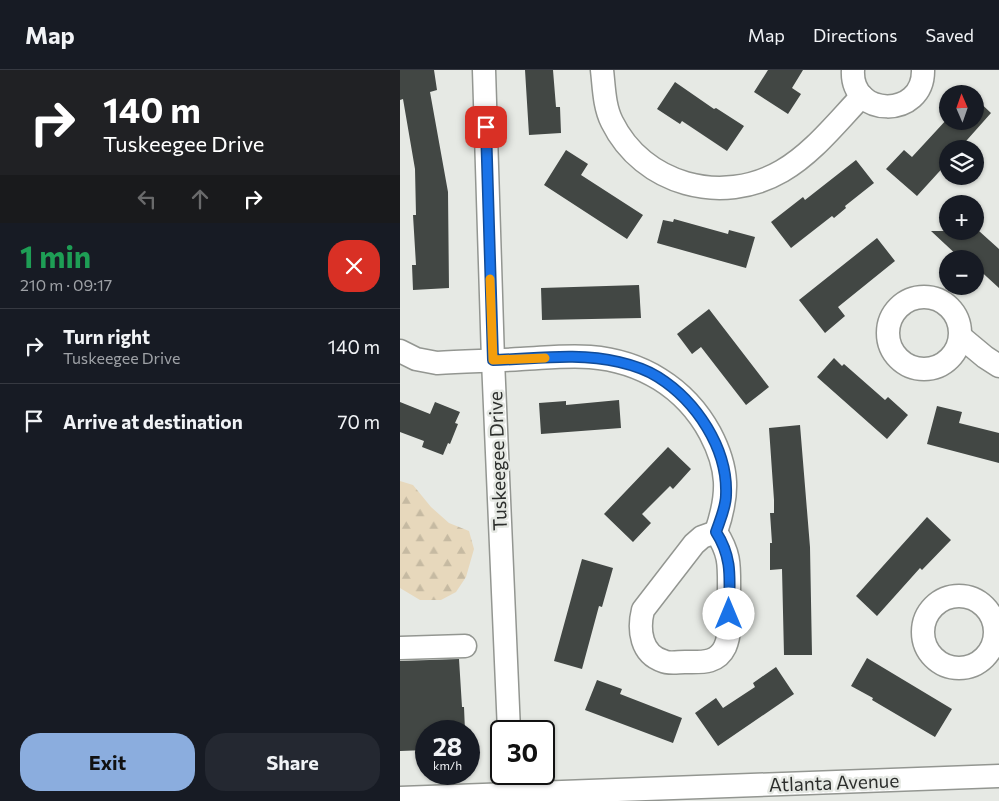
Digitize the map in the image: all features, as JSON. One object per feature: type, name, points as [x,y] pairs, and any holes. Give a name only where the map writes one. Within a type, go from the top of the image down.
[{"type":"street","name":"Tuskeegee Drive","points":[[484,70],[493,360],[509,720]]},
{"type":"street","points":[[602,70],[611,120],[624,143],[649,167],[684,184],[699,186],[732,187],[766,179],[782,171],[805,154],[862,96]]},
{"type":"street","points":[[853,70],[855,86],[862,96],[872,104],[885,107],[898,106],[910,100],[918,90],[923,78],[923,70]]},
{"type":"street","points":[[961,337],[999,366]]},
{"type":"street","points":[[400,351],[416,359],[438,363],[589,357],[618,362],[639,368],[658,377],[690,405],[705,424],[717,447],[724,468],[726,495],[716,532],[724,544],[729,559],[729,633],[721,653],[708,662],[664,662],[652,656],[642,639],[640,622],[642,610],[694,544],[702,537],[716,532]]},
{"type":"street","points":[[400,648],[465,646]]},
{"type":"street","name":"Atlanta Avenue","points":[[400,798],[511,790],[851,791],[999,776]]},
{"type":"green space","points":[[400,481],[413,485],[431,507],[449,523],[469,531],[474,549],[466,577],[456,592],[441,600],[420,600],[400,588]]},
{"type":"building","points":[[400,70],[434,70],[437,90],[430,92],[448,192],[449,288],[413,290],[412,265],[416,265],[413,215],[416,215],[415,169],[403,99],[400,100]]},
{"type":"building","points":[[525,70],[553,70],[556,107],[560,107],[561,133],[529,135]]},
{"type":"building","points":[[768,70],[803,70],[792,88],[801,94],[788,114],[754,92]]},
{"type":"building","points":[[675,82],[714,109],[716,108],[744,126],[727,151],[682,121],[680,124],[657,109]]},
{"type":"building","points":[[984,106],[991,113],[984,121]]},
{"type":"building","points":[[939,128],[939,130],[976,130],[967,140],[939,140],[939,172],[917,196],[886,169],[904,150],[912,157]]},
{"type":"building","points":[[566,150],[588,164],[581,175],[643,215],[627,239],[544,185]]},
{"type":"building","points":[[856,160],[874,183],[845,206],[846,208],[834,218],[832,216],[791,248],[771,222],[803,197],[805,200]]},
{"type":"building","points":[[674,219],[728,234],[729,230],[755,237],[746,268],[657,243],[663,220],[673,222]]},
{"type":"building","points":[[931,231],[939,231],[939,238]]},
{"type":"building","points":[[984,236],[999,249],[999,288],[984,274],[984,250],[951,250],[941,240],[984,240]]},
{"type":"building","points":[[877,238],[895,261],[838,307],[845,316],[825,333],[799,300]]},
{"type":"building","points":[[639,285],[641,318],[542,320],[541,288]]},
{"type":"building","points":[[709,309],[769,387],[746,405],[701,347],[692,354],[677,334]]},
{"type":"building","points":[[834,358],[842,366],[844,364],[885,400],[888,397],[908,415],[887,439],[817,377]]},
{"type":"building","points":[[619,400],[621,428],[541,434],[539,403],[566,401],[566,405]]},
{"type":"building","points":[[400,402],[430,414],[435,402],[460,412],[455,423],[458,424],[450,444],[448,443],[443,455],[422,447],[424,441],[400,432]]},
{"type":"building","points":[[937,406],[962,412],[959,423],[999,433],[999,463],[927,444]]},
{"type":"building","points":[[800,425],[810,547],[812,655],[784,655],[782,569],[770,570],[770,543],[772,543],[770,513],[774,513],[774,500],[769,428]]},
{"type":"building","points":[[668,447],[691,469],[673,489],[670,486],[642,514],[651,523],[633,542],[604,514]]},
{"type":"building","points":[[927,517],[951,540],[922,570],[920,568],[877,616],[856,596]]},
{"type":"building","points":[[582,559],[613,568],[602,607],[599,606],[582,669],[554,661]]},
{"type":"building","points":[[867,658],[952,709],[935,737],[851,686]]},
{"type":"building","points":[[459,659],[465,720],[415,720],[415,750],[400,751],[400,661]]},
{"type":"building","points":[[776,667],[794,694],[718,746],[695,713],[716,698],[723,708],[755,687],[753,683]]},
{"type":"building","points":[[597,680],[622,689],[620,694],[682,718],[673,743],[585,710]]},
{"type":"slow traffic","points":[[490,279],[493,360],[545,358]]},
{"type":"route","points":[[486,127],[493,360],[589,357],[618,362],[639,368],[658,377],[690,405],[705,424],[717,447],[724,468],[726,495],[716,532],[724,544],[729,559],[729,614]]}]
